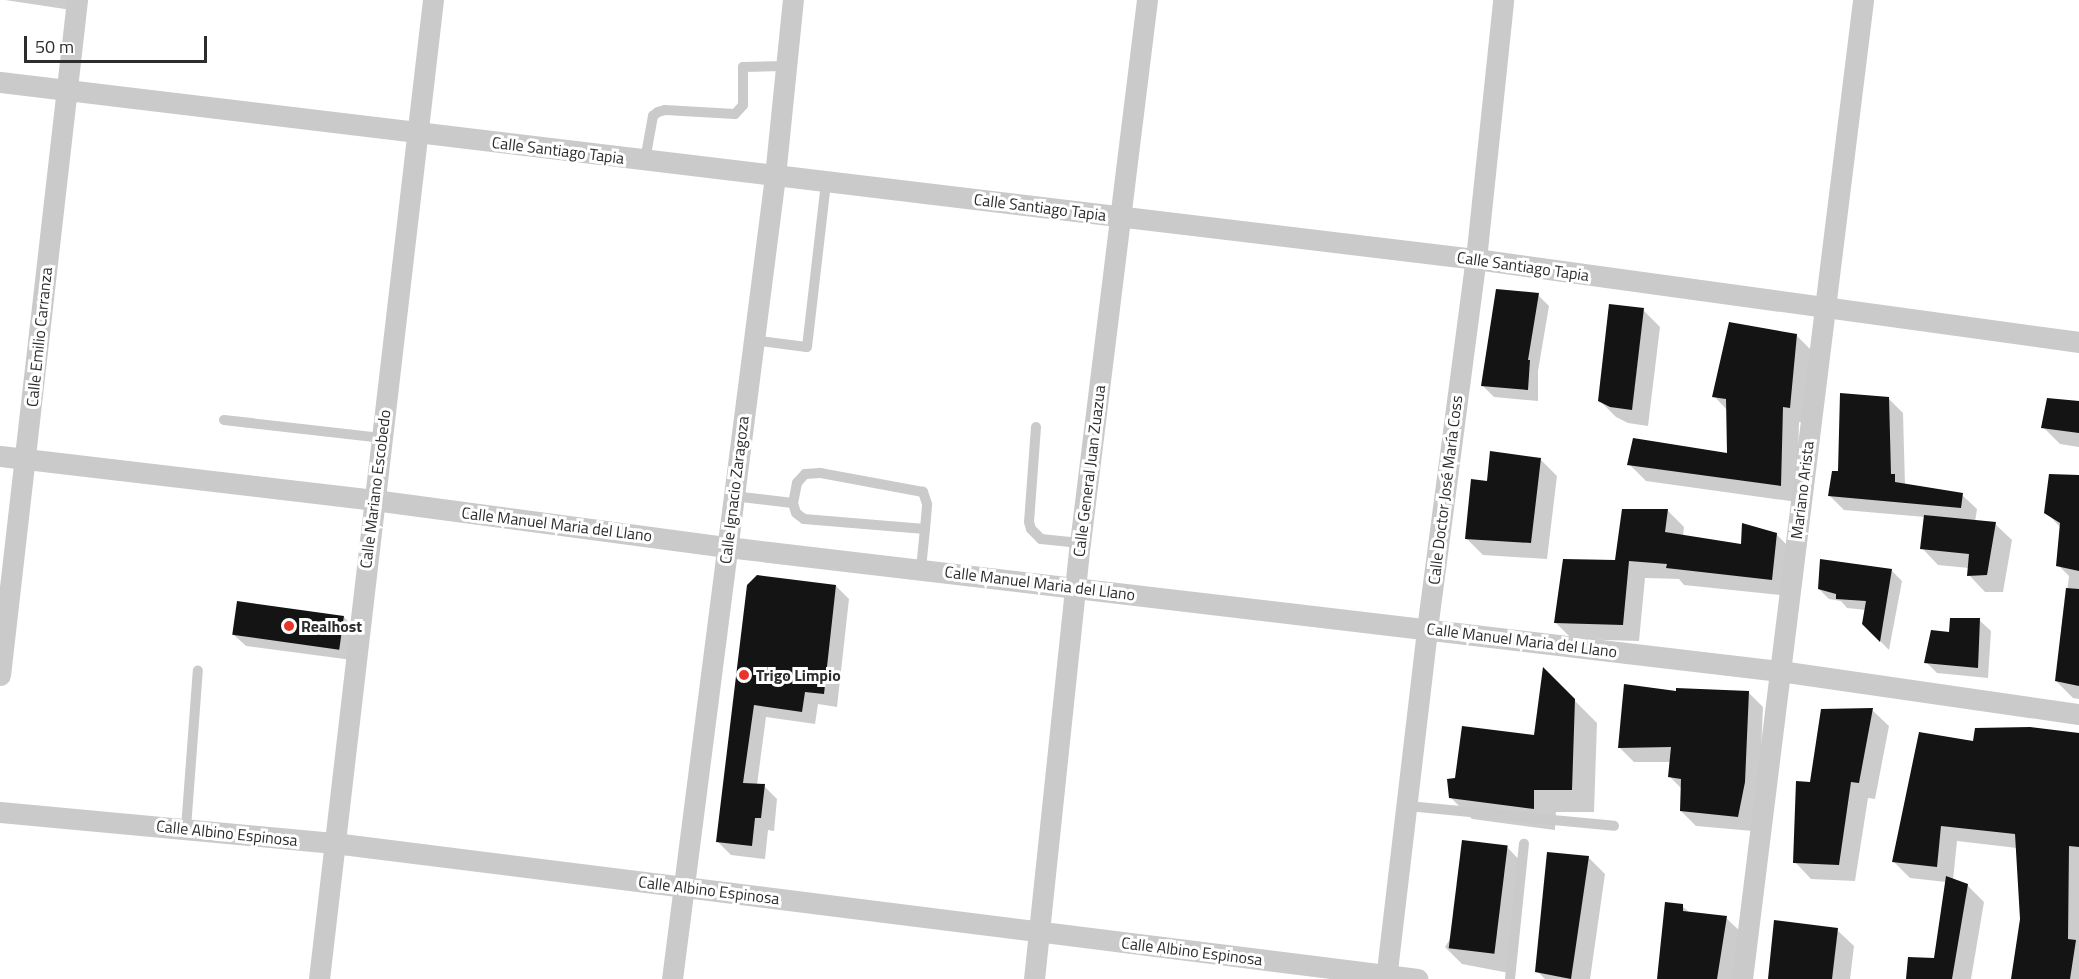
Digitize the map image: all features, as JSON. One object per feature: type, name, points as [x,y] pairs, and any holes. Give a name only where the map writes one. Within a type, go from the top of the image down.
[{"type":"street","name":"Calle Emilio Carranza","points":[[0,675],[77,0]]},
{"type":"street","name":"Calle Mariano Escobedo","points":[[318,979],[433,0]]},
{"type":"street","name":"Calle Ignacio Zaragoza","points":[[672,979],[752,340],[775,176],[794,0]]},
{"type":"street","name":"Calle General Juan Zuazua","points":[[1034,979],[1080,543],[1147,0]]},
{"type":"street","name":"Calle Doctor José María Coss","points":[[1387,977],[1427,629],[1476,259],[1503,0]]},
{"type":"street","name":"Mariano Arista","points":[[1742,979],[1863,0]]},
{"type":"street","name":"Calle Santiago Tapia","points":[[0,82],[66,88],[418,133],[1476,259],[2079,342]]},
{"type":"street","name":"Calle Manuel Maria del Llano","points":[[0,456],[374,500],[727,547],[1780,671],[2079,714]]},
{"type":"street","name":"Calle Albino Espinosa","points":[[0,812],[334,843],[1387,977],[1418,979]]},
{"type":"lane","points":[[645,160],[653,116],[658,112],[665,110],[735,114],[743,105],[743,67],[787,66]]},
{"type":"lane","points":[[752,340],[807,347],[826,182]]},
{"type":"lane","points":[[224,420],[381,438]]},
{"type":"lane","points":[[1036,427],[1029,522],[1031,530],[1041,539],[1080,543]]},
{"type":"lane","points":[[921,569],[925,529],[926,497],[923,492],[915,488],[809,473],[797,483],[793,503],[799,517],[810,521],[925,529]]},
{"type":"lane","points":[[733,496],[793,503]]},
{"type":"lane","points":[[186,828],[198,670]]},
{"type":"lane","points":[[1408,806],[1614,826]]},
{"type":"lane","points":[[1510,979],[1524,844]]},
{"type":"building","points":[[1496,289],[1539,293],[1528,360],[1530,360],[1528,390],[1481,386]]},
{"type":"building","points":[[1609,304],[1644,308],[1632,410],[1610,407],[1598,401]]},
{"type":"building","points":[[1729,322],[1797,334],[1790,408],[1783,407],[1781,486],[1627,465],[1633,438],[1727,453],[1726,399],[1712,397]]},
{"type":"building","points":[[1840,393],[1889,397],[1891,474],[1895,474],[1895,482],[1963,493],[1961,508],[1828,496],[1832,471],[1838,471]]},
{"type":"building","points":[[2047,398],[2079,401],[2079,433],[2041,428]]},
{"type":"building","points":[[1490,451],[1541,458],[1531,543],[1465,539],[1471,479],[1487,481]]},
{"type":"building","points":[[2049,474],[2079,475],[2079,571],[2056,566],[2060,523],[2044,513]]},
{"type":"building","points":[[1622,509],[1668,509],[1665,532],[1741,544],[1742,523],[1777,533],[1772,580],[1666,568],[1667,564],[1629,561],[1623,625],[1554,623],[1563,559],[1615,560]]},
{"type":"building","points":[[1924,515],[1996,522],[1987,575],[1967,576],[1969,554],[1920,549]]},
{"type":"building","points":[[1820,559],[1892,569],[1880,642],[1862,624],[1866,601],[1836,599],[1836,594],[1818,589]]},
{"type":"building","points":[[757,575],[836,585],[824,694],[805,692],[802,712],[754,705],[743,783],[765,784],[761,818],[755,818],[752,846],[716,842],[747,585]]},
{"type":"building","points":[[2066,588],[2079,589],[2079,686],[2055,681]]},
{"type":"building","name":"Realhost","points":[[237,601],[344,616],[339,650],[232,635]]},
{"type":"building","points":[[1950,618],[1980,618],[1978,668],[1924,663],[1931,630],[1949,632]]},
{"type":"building","points":[[1543,667],[1575,699],[1572,790],[1534,790],[1534,809],[1449,798],[1447,779],[1455,778],[1462,726],[1534,735]]},
{"type":"building","points":[[1624,684],[1676,691],[1676,688],[1749,691],[1745,782],[1738,817],[1680,811],[1681,779],[1668,777],[1671,747],[1618,748]]},
{"type":"building","points":[[1873,708],[1859,783],[1851,782],[1839,865],[1793,863],[1796,781],[1810,782],[1821,709]]},
{"type":"building","points":[[2030,727],[2079,733],[2079,847],[2069,846],[2068,939],[2076,940],[2070,979],[2011,979],[2020,919],[2015,834],[1941,826],[1937,867],[1892,862],[1919,732],[1973,741],[1975,728]]},
{"type":"building","points":[[1462,840],[1508,846],[1494,954],[1449,948]]},
{"type":"building","points":[[1547,852],[1589,856],[1571,979],[1535,972]]},
{"type":"building","points":[[1946,876],[1968,884],[1952,979],[1906,979],[1908,957],[1934,958]]},
{"type":"building","points":[[1665,902],[1683,904],[1683,911],[1727,916],[1717,979],[1657,979]]},
{"type":"building","points":[[1774,920],[1838,928],[1832,979],[1768,979]]},
{"type":"place","name":"Realhost","points":[[289,626]]},
{"type":"place","name":"Trigo Limpio","points":[[744,675]]}]
